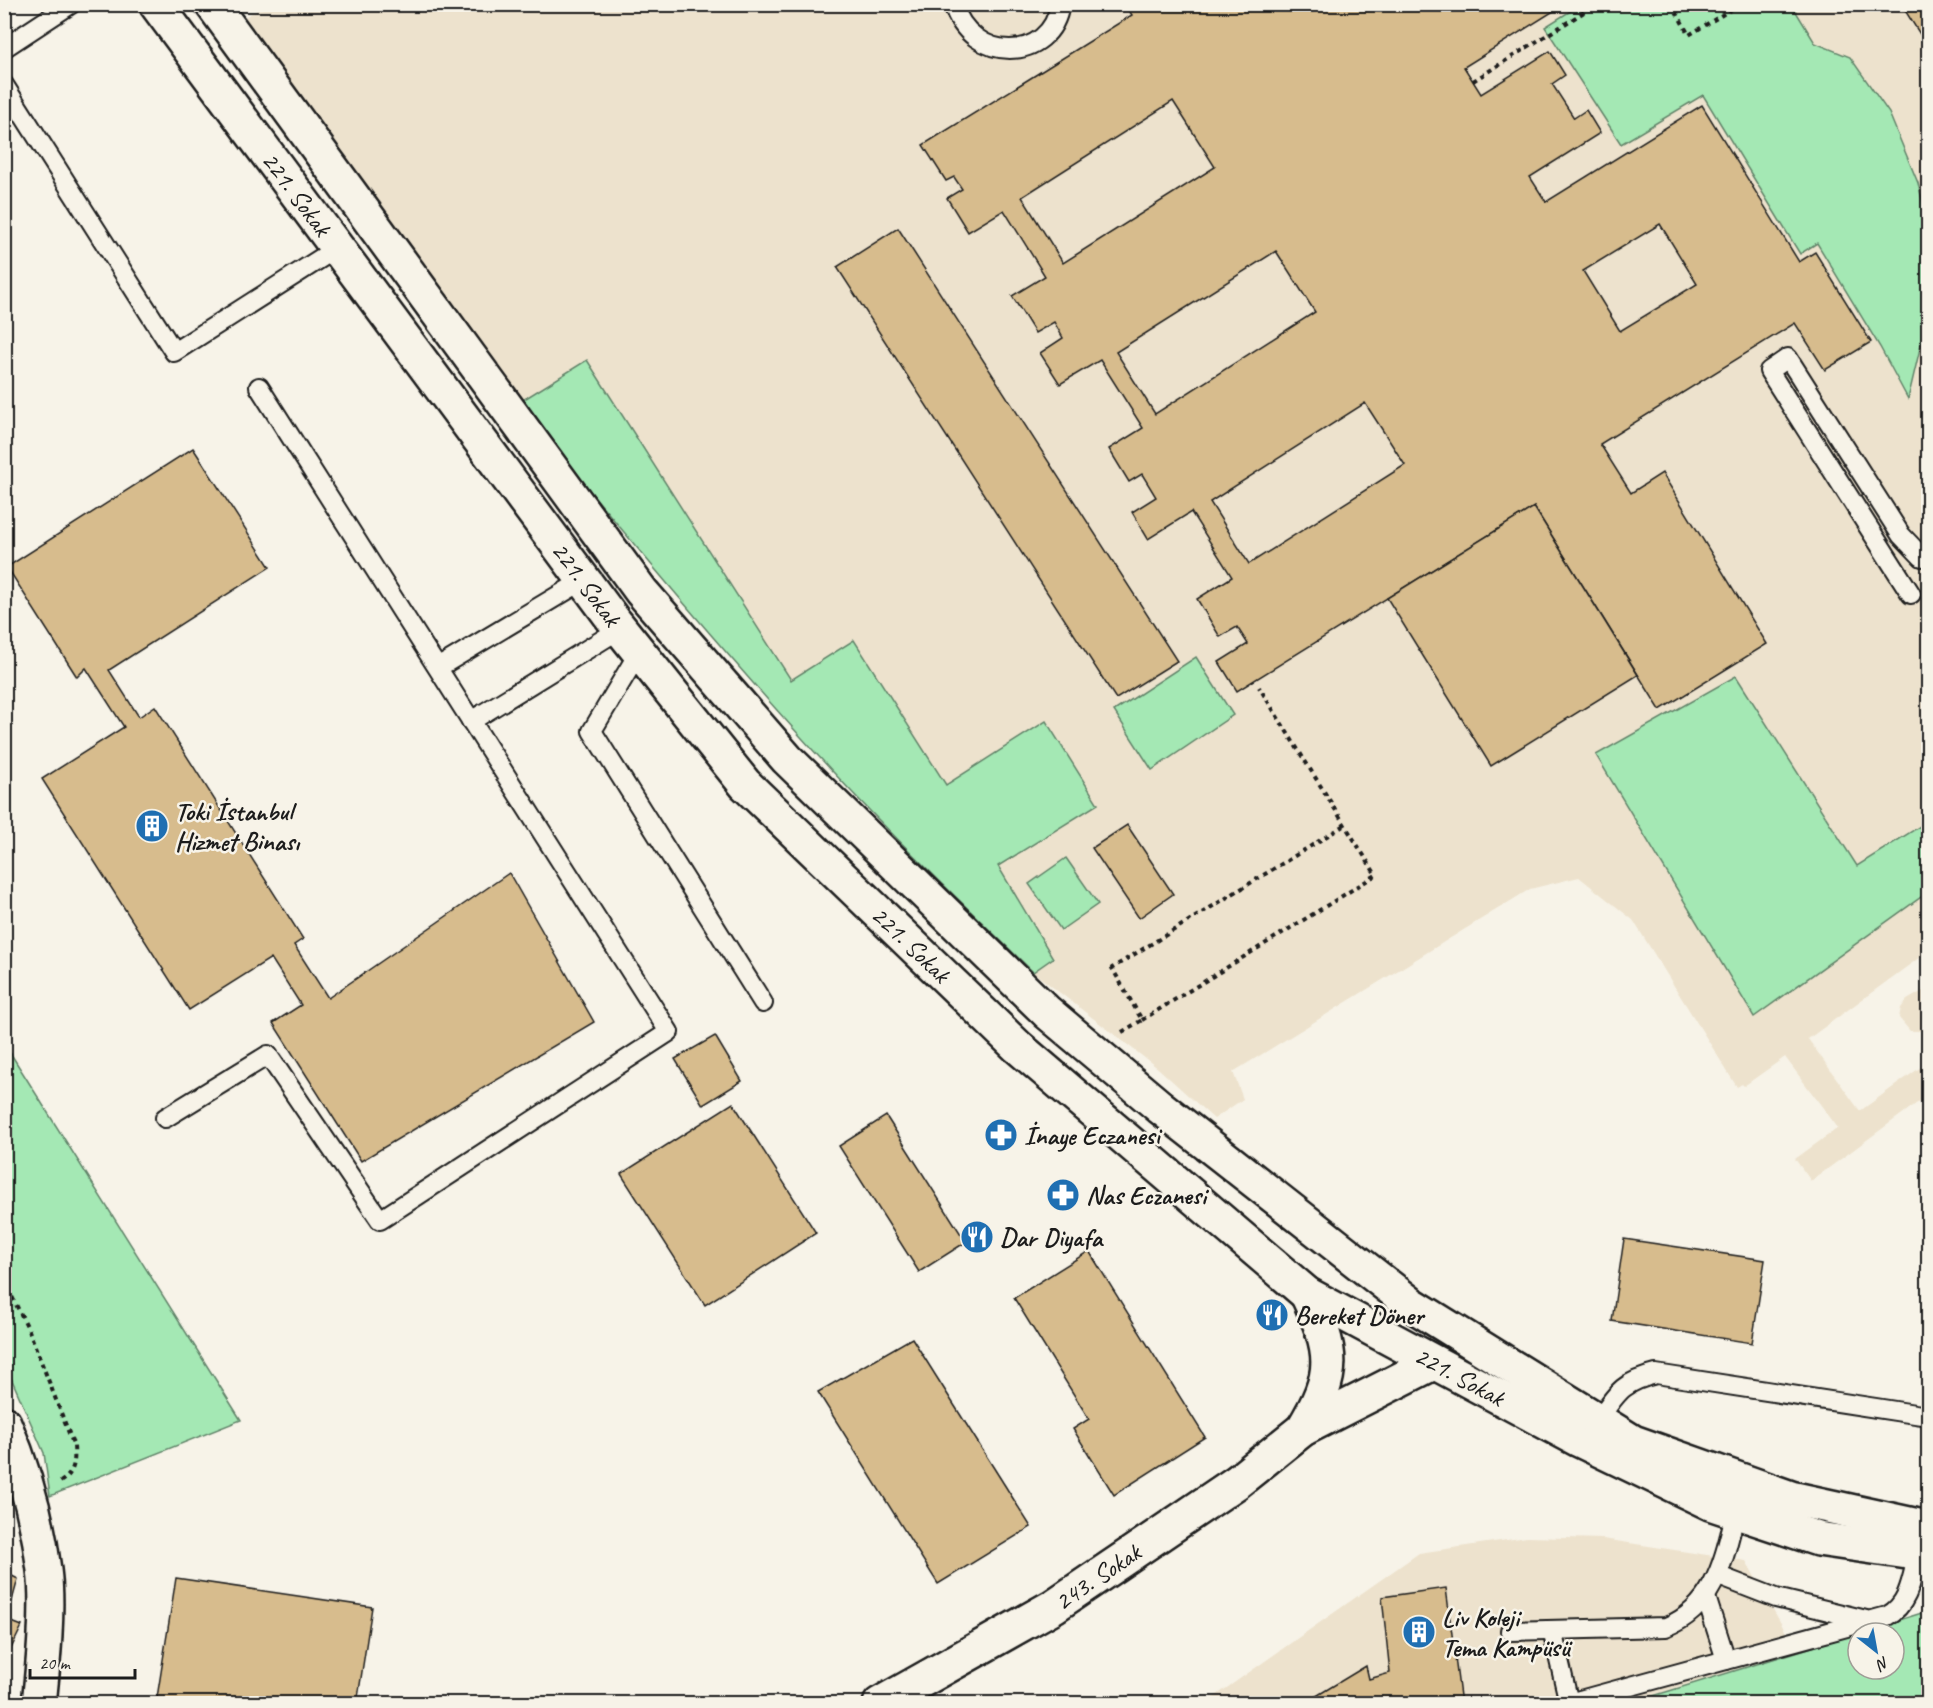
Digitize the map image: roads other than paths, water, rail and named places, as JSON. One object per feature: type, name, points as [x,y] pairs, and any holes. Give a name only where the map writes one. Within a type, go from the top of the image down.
[{"type":"street","name":"221. Sokak","points":[[156,4],[584,580],[745,784],[1001,1031],[1307,1294],[1589,1445],[1710,1503],[1818,1539],[1925,1546]]},
{"type":"street","name":"221. Sokak","points":[[212,4],[641,591],[787,759],[1047,1012],[1160,1107],[1411,1304],[1633,1442],[1925,1546]]},
{"type":"street","name":"243. Sokak","points":[[1303,1429],[1321,1399],[1328,1370],[1325,1332],[1307,1294]]},
{"type":"street","name":"243. Sokak","points":[[880,1704],[1054,1606],[1237,1482],[1303,1429],[1433,1363]]},
{"type":"street","points":[[4,1424],[21,1463],[44,1571],[43,1669],[39,1704]]},
{"type":"lane","points":[[4,48],[71,4]]},
{"type":"lane","points":[[953,4],[957,18],[971,36],[990,47],[1004,50],[1018,49],[1035,42],[1049,29],[1060,4]]},
{"type":"lane","points":[[4,85],[174,352],[337,248]]},
{"type":"lane","points":[[1911,594],[1769,371],[1788,358],[1901,535],[1922,557]]},
{"type":"lane","points":[[165,1118],[268,1055],[380,1220],[669,1032],[259,387]]},
{"type":"lane","points":[[439,667],[584,580]]},
{"type":"lane","points":[[471,721],[630,640]]},
{"type":"lane","points":[[630,640],[592,731],[763,1003]]},
{"type":"lane","points":[[1598,1420],[1619,1389],[1640,1378],[1656,1374],[1929,1416]]},
{"type":"lane","points":[[1510,1631],[1666,1627],[1687,1617],[1706,1597],[1719,1576],[1736,1511]]},
{"type":"lane","points":[[1719,1576],[1776,1598],[1867,1621],[1887,1616],[1899,1608],[1906,1597],[1925,1546]]},
{"type":"lane","points":[[1706,1597],[1726,1660]]},
{"type":"lane","points":[[1552,1630],[1569,1703],[1846,1627]]},
{"type":"place","name":"Toki İstanbul Hizmet Binası","points":[[152,826]]},
{"type":"place","name":"İnaye Eczanesi","points":[[1001,1135]]},
{"type":"place","name":"Nas Eczanesi","points":[[1063,1195]]},
{"type":"place","name":"Dar Diyafa","points":[[977,1237]]},
{"type":"place","name":"Bereket Döner","points":[[1272,1315]]},
{"type":"place","name":"Liv Koleji Tema Kampüsü","points":[[1419,1632]]}]
